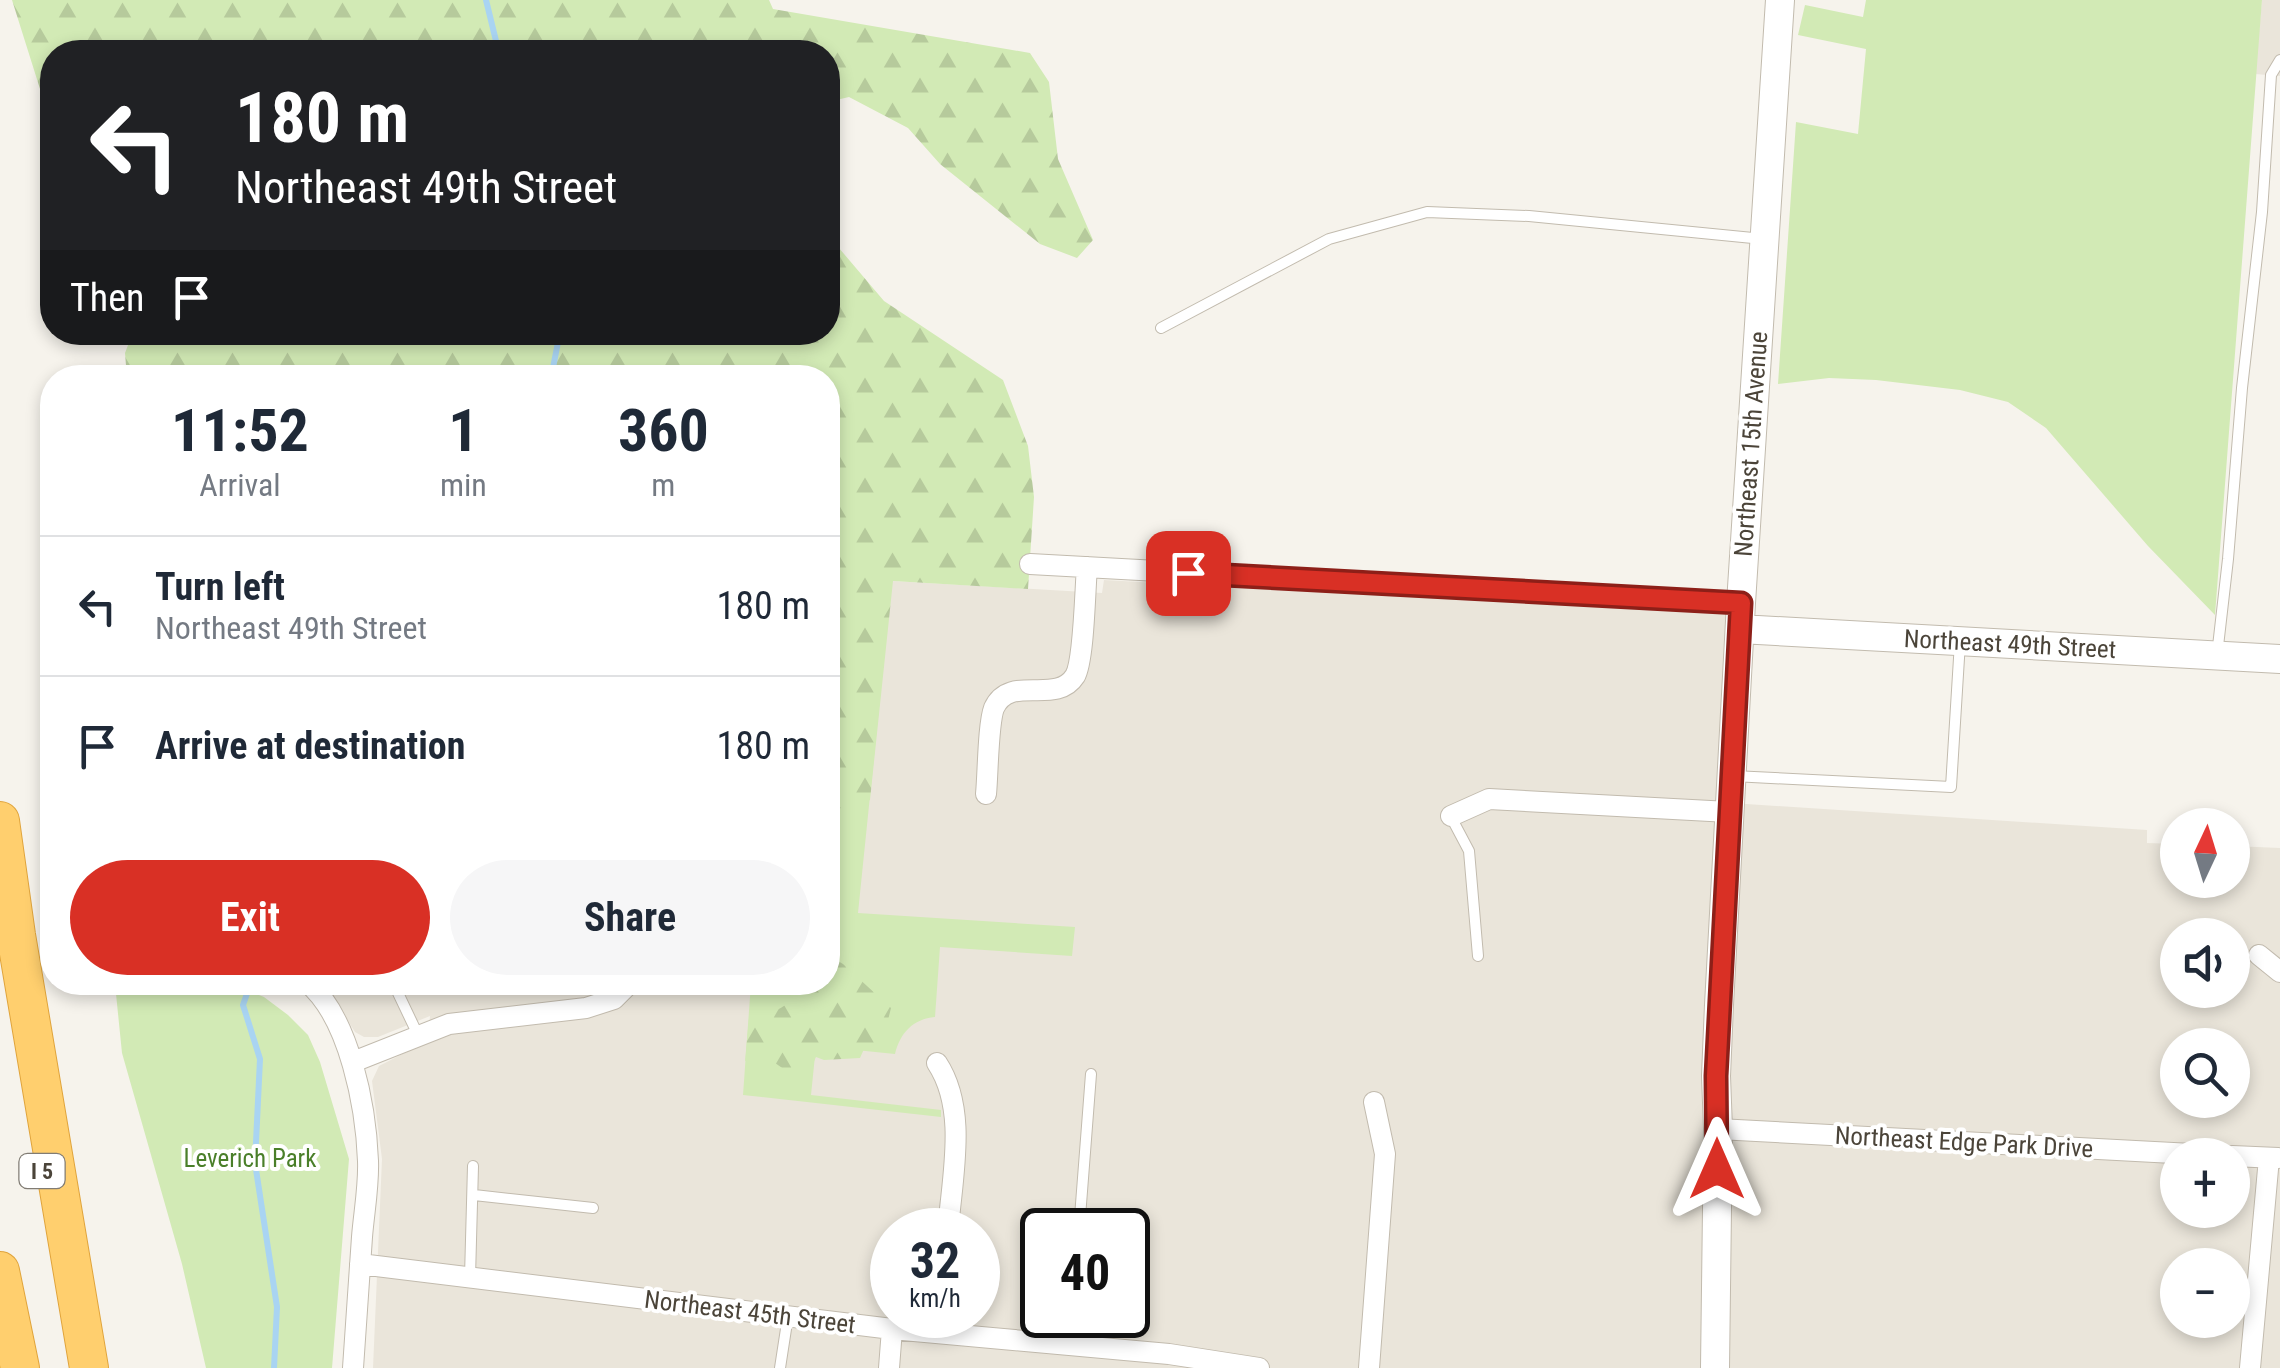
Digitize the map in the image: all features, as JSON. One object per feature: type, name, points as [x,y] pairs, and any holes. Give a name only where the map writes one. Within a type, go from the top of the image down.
[{"type":"highway","points":[[0,820],[86,1368]]},
{"type":"highway","name":"I 5","points":[[0,974],[86,1368]]},
{"type":"highway","points":[[0,1271],[20,1368]]},
{"type":"street","name":"Northeast 15th Avenue","points":[[1715,1368],[1716,1076],[1740,616],[1780,0]]},
{"type":"street","name":"Northeast 49th Street","points":[[1030,564],[1740,616],[1960,642],[2280,659]]},
{"type":"street","points":[[986,794],[992,716],[1000,699],[1018,690],[1057,690],[1074,679],[1087,567]]},
{"type":"street","points":[[1451,816],[1489,800],[1729,812]]},
{"type":"street","points":[[2259,955],[2280,972]]},
{"type":"street","points":[[320,995],[353,1062],[368,1162],[353,1368]]},
{"type":"street","points":[[353,1062],[449,1024],[586,1008],[619,995]]},
{"type":"street","points":[[937,1063],[950,1086],[956,1115],[950,1208]]},
{"type":"street","points":[[1369,1368],[1385,1154],[1374,1102]]},
{"type":"street","name":"Northeast Edge Park Drive","points":[[1718,1129],[2160,1152]]},
{"type":"street","points":[[2250,1368],[2274,1158]]},
{"type":"street","name":"Northeast 45th Street","points":[[360,1264],[870,1326]]},
{"type":"street","name":"Northeast 45th Street","points":[[1000,1334],[1260,1368]]},
{"type":"street","points":[[889,1368],[891,1338]]},
{"type":"lane","points":[[2217,656],[2262,212],[2270,75],[2280,60]]},
{"type":"lane","points":[[1161,328],[1329,239],[1427,212],[1528,216],[1764,239]]},
{"type":"lane","points":[[1731,776],[1951,788],[1960,642]]},
{"type":"lane","points":[[1451,816],[1469,852],[1478,956]]},
{"type":"lane","points":[[398,995],[418,1036]]},
{"type":"lane","points":[[1080,1208],[1091,1074]]},
{"type":"lane","points":[[470,1278],[473,1166]]},
{"type":"lane","points":[[474,1195],[593,1208]]},
{"type":"lane","points":[[780,1368],[788,1316]]},
{"type":"lane","points":[[1069,1346],[1070,1338]]},
{"type":"shaded area","points":[[2262,0],[2280,0],[2280,76],[2255,74]]},
{"type":"shaded area","points":[[1104,580],[1727,614],[1716,802],[2147,830],[2147,843],[2160,843],[2160,898],[2250,898],[2250,847],[2280,848],[2280,1368],[373,1368],[382,1159],[372,1081],[379,1066],[428,1041],[430,1016],[378,1037],[364,1037],[355,1032],[332,995],[840,995],[840,907],[892,581],[1102,593]]},
{"type":"green space","points":[[12,0],[769,0],[773,9],[1030,53],[1049,82],[1058,159],[1093,240],[1077,258],[1040,244],[940,164],[908,128],[849,97],[840,99],[840,40],[40,40],[40,89]]},
{"type":"green space","points":[[1866,0],[2262,0],[2215,615],[2148,546],[2046,428],[2008,402],[1960,390],[1876,380],[1829,378],[1778,384],[1796,122],[1858,134],[1866,49],[1798,35],[1805,5],[1863,17]]},
{"type":"green space","points":[[840,249],[884,301],[1003,380],[1028,446],[1034,497],[1028,589],[893,581],[870,800],[857,807],[840,808],[840,365],[126,365],[128,345],[840,345]]},
{"type":"green space","points":[[840,577],[892,581],[858,913],[1075,927],[1072,956],[940,947],[935,1017],[909,1028],[895,1054],[816,1046],[811,1095],[941,1110],[941,1117],[743,1095],[750,995],[840,995]]},
{"type":"green space","points":[[840,962],[843,964],[891,1008],[877,1048],[864,1049],[860,1058],[816,1057],[802,1076],[788,1072],[765,1056],[745,1061],[749,1018],[781,1008],[795,996],[840,995]]},
{"type":"green space","name":"Leverich Park","points":[[116,995],[259,995],[308,1035],[349,1159],[332,1368],[206,1368],[182,1264],[122,1053]]},
{"type":"waterway","points":[[486,0],[496,40]]},
{"type":"waterway","points":[[554,365],[557,345]]},
{"type":"waterway","points":[[246,995],[243,1005],[260,1059],[255,1163],[277,1307],[274,1368]]},
{"type":"route","points":[[1188,573],[1741,603],[1716,1076],[1717,1169]]}]
